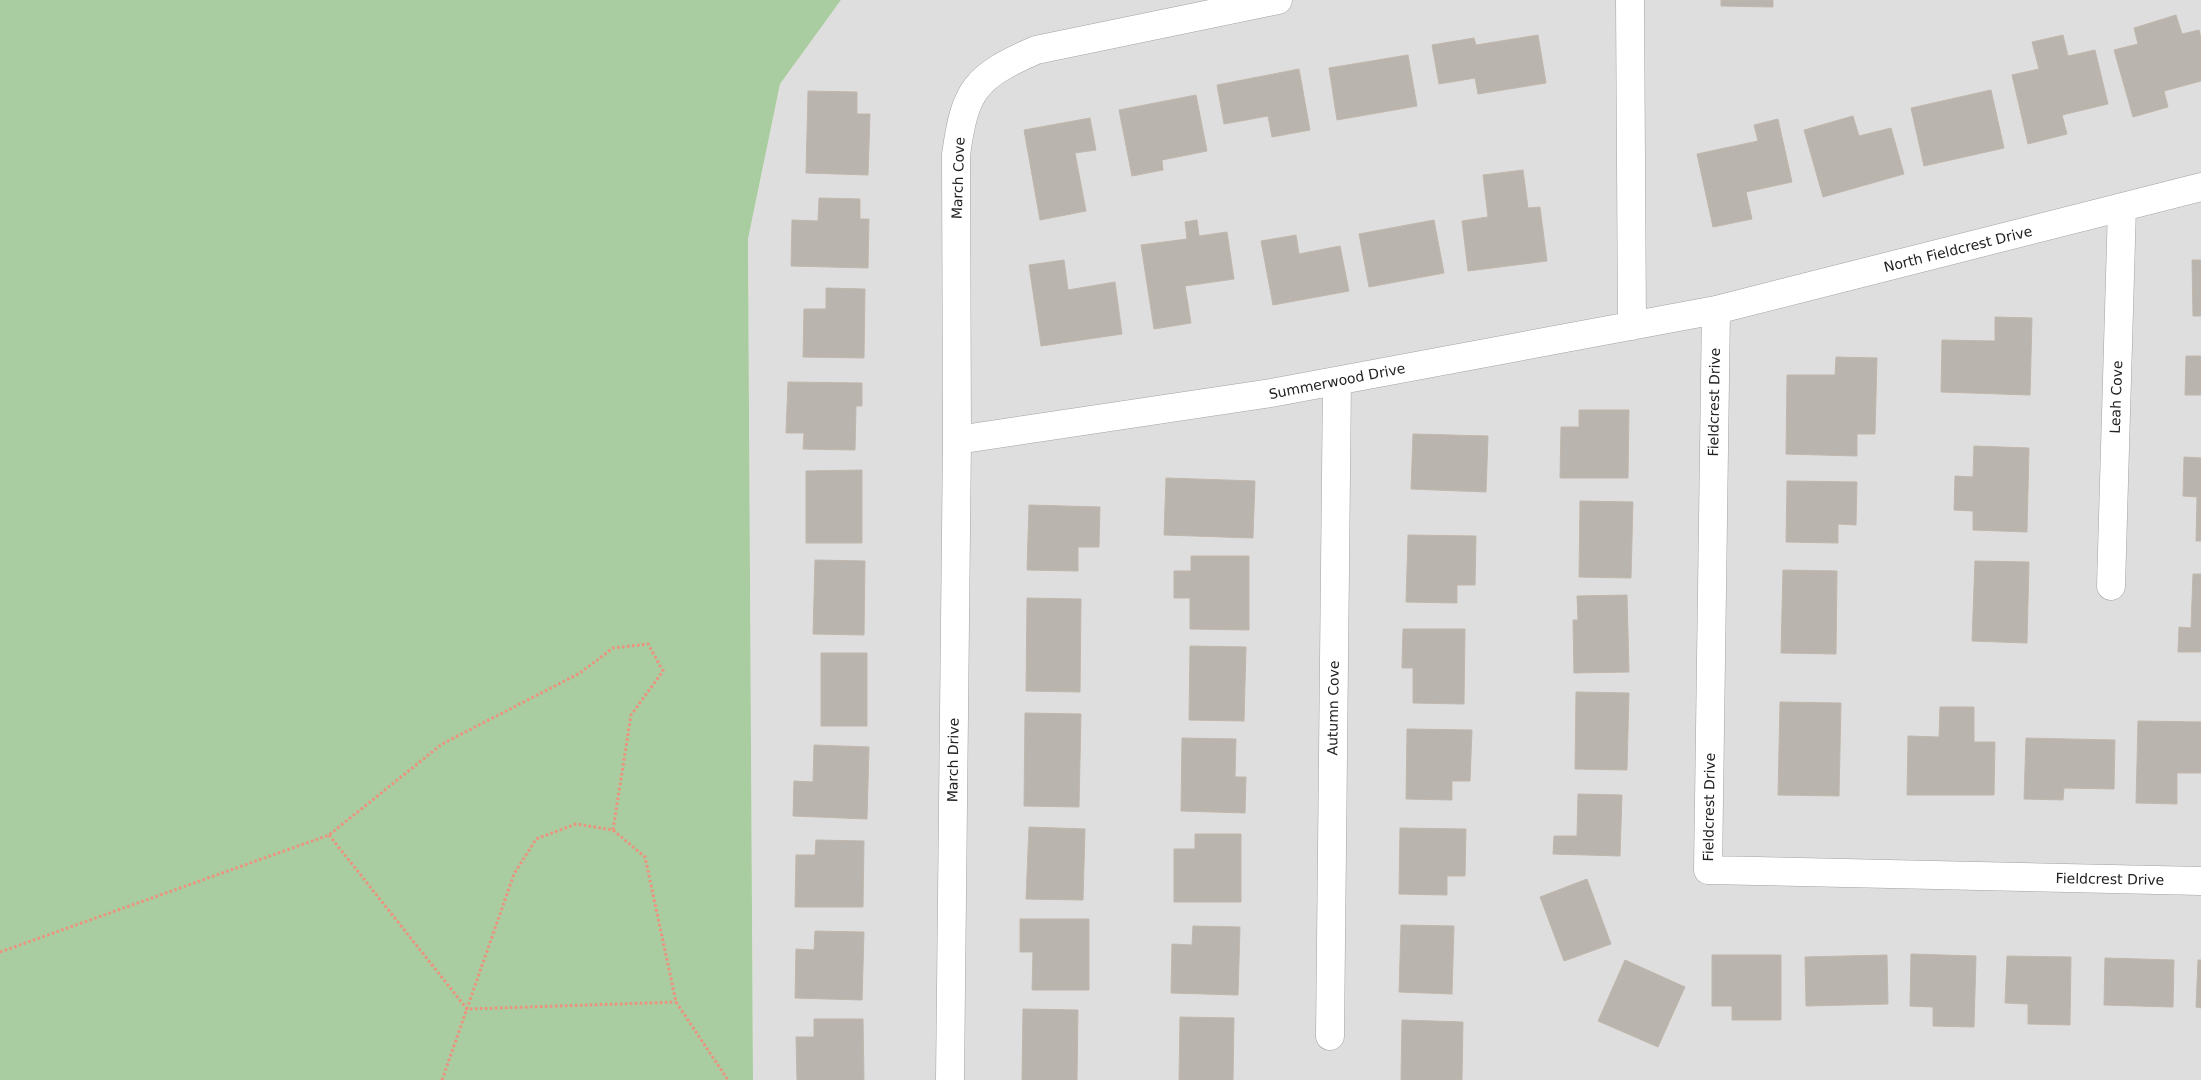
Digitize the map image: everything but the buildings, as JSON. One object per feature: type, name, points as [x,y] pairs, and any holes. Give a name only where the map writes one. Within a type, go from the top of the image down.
[{"type":"street","name":"March Cove","points":[[957,440],[956,155],[961,118],[978,83],[1004,64],[1036,50],[1278,0]]},
{"type":"street","points":[[1630,0],[1632,326]]},
{"type":"street","name":"North Fieldcrest Drive","points":[[1716,310],[2201,187]]},
{"type":"street","name":"Leah Cove","points":[[2111,586],[2122,208]]},
{"type":"street","name":"Summerwood Drive","points":[[957,440],[1271,393],[1716,310]]},
{"type":"street","name":"Fieldcrest Drive","points":[[1716,310],[1708,870],[2201,881]]},
{"type":"street","name":"Autumn Cove","points":[[1330,1036],[1337,381]]},
{"type":"street","name":"March Drive","points":[[950,1080],[957,440]]},
{"type":"path","points":[[0,952],[329,835],[442,744],[580,673],[613,648],[648,644],[662,671],[631,715],[613,830]]},
{"type":"path","points":[[442,1080],[514,874],[536,839],[576,824],[613,830],[645,858],[676,1002],[728,1080]]},
{"type":"path","points":[[329,835],[467,1009]]},
{"type":"path","points":[[467,1009],[676,1002]]},
{"type":"shaded area","points":[[841,0],[2201,0],[2201,1080],[753,1080],[748,239],[780,84]]},
{"type":"green space","points":[[0,0],[841,0],[780,84],[748,239],[753,1080],[0,1080]]}]
